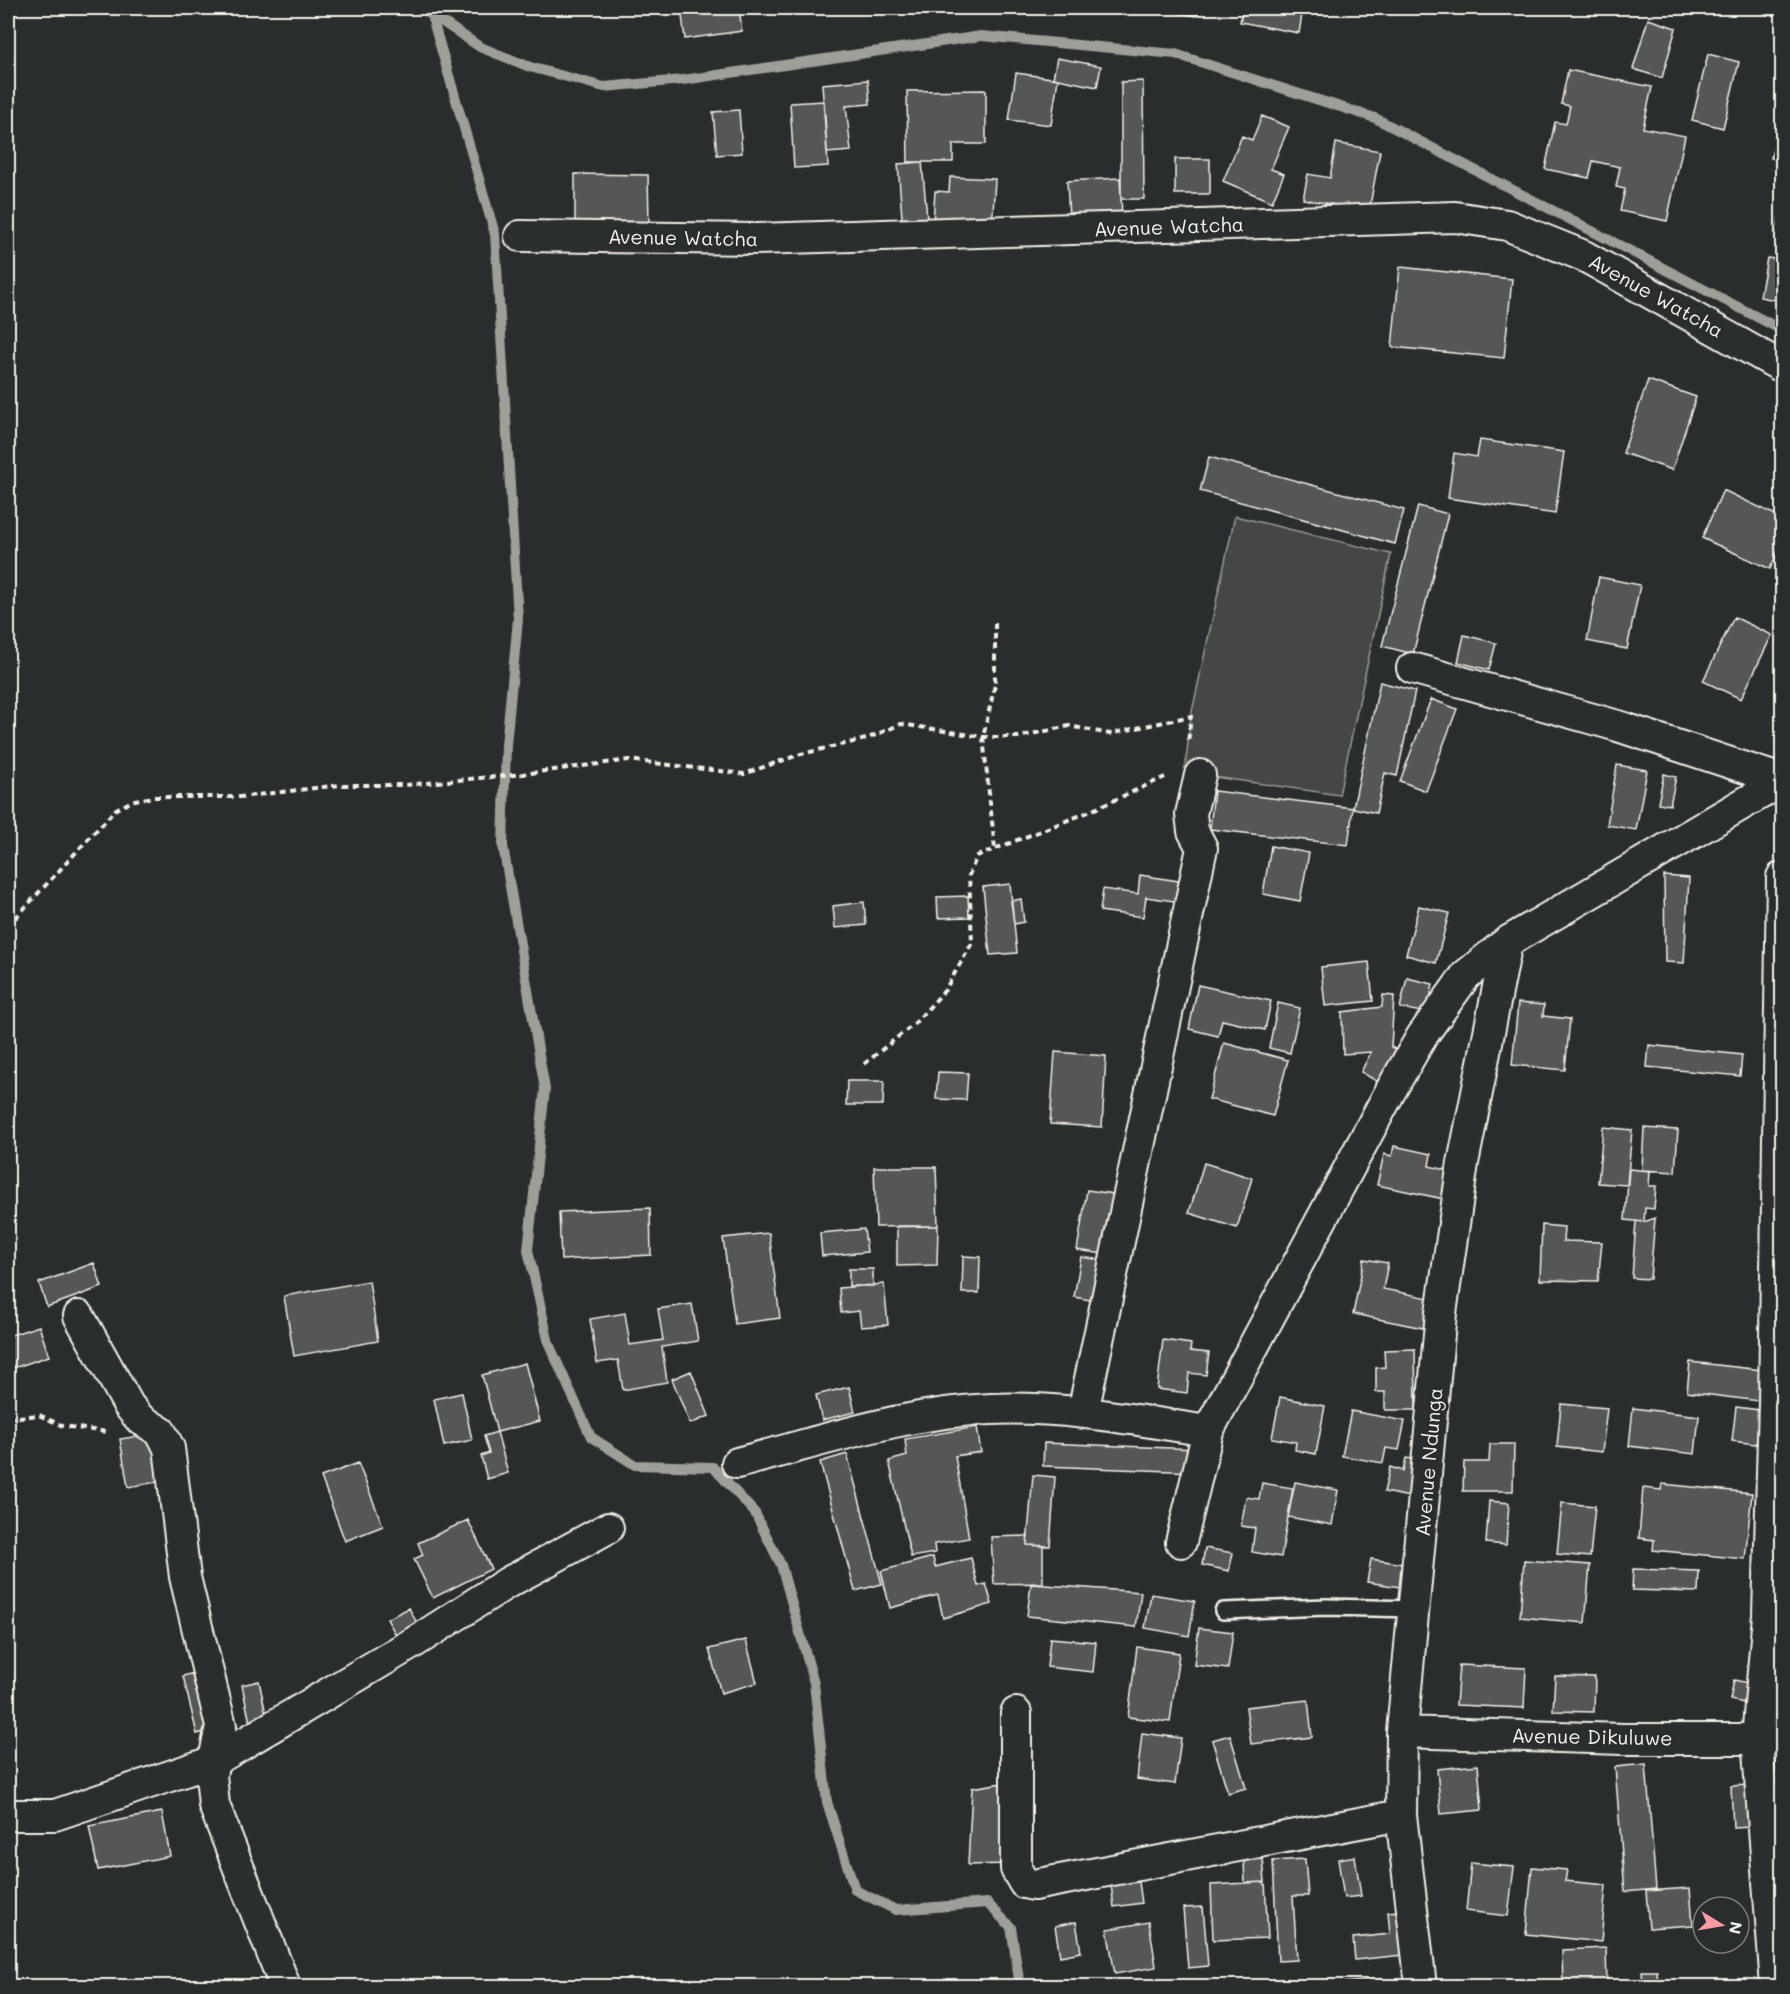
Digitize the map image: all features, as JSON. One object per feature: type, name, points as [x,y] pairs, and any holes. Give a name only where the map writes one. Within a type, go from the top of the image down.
[{"type":"street","name":"Avenue Watcha","points":[[520,236],[757,239],[1455,217],[1507,225],[1584,256],[1782,367]]},
{"type":"street","points":[[1412,668],[1638,732],[1782,781]]},
{"type":"street","points":[[1083,1412],[1202,848],[1193,831],[1188,774]]},
{"type":"street","points":[[1180,1542],[1208,1431],[1422,1036],[1467,975],[1507,942],[1782,781]]},
{"type":"street","points":[[1776,1986],[1768,1615],[1774,1403],[1782,878]]},
{"type":"street","name":"Avenue Ndunga","points":[[1421,1986],[1401,1815],[1402,1732],[1416,1609],[1441,1313],[1462,1163],[1507,942]]},
{"type":"street","points":[[80,1316],[115,1384],[140,1419],[161,1432],[169,1448],[185,1577],[221,1726],[211,1789],[214,1805],[285,1986]]},
{"type":"street","points":[[737,1463],[894,1422],[941,1413],[991,1409],[1083,1412],[1208,1431]]},
{"type":"street","points":[[8,1815],[55,1815],[214,1761],[413,1643],[507,1583],[608,1528]]},
{"type":"street","points":[[1016,1713],[1016,1869],[1024,1883],[1034,1885],[1401,1815]]},
{"type":"street","name":"Avenue Dikuluwe","points":[[1402,1732],[1623,1739],[1770,1739]]},
{"type":"lane","points":[[1223,1611],[1326,1607],[1416,1609]]},
{"type":"path","points":[[995,623],[995,685],[983,737],[995,849]]},
{"type":"path","points":[[8,926],[116,809],[135,800],[240,797],[340,785],[405,785],[523,774],[630,760],[744,774],[801,754],[866,739],[901,724],[983,737],[1018,737],[1069,726],[1110,734],[1191,716]]},
{"type":"path","points":[[864,1064],[914,1024],[945,990],[972,943],[969,875],[977,856],[1188,774]]},
{"type":"path","points":[[8,1418],[39,1414],[63,1426],[114,1433],[140,1419]]},
{"type":"shaded area","points":[[1235,516],[1391,554],[1339,795],[1200,775],[1185,769],[1191,716]]},
{"type":"building","points":[[681,8],[739,8],[742,31],[685,39]]},
{"type":"building","points":[[1144,8],[1198,8],[1197,16]]},
{"type":"building","points":[[1243,8],[1303,8],[1299,33],[1240,22]]},
{"type":"building","points":[[1648,19],[1676,28],[1662,78],[1633,69]]},
{"type":"building","points":[[1708,54],[1739,62],[1723,128],[1692,120]]},
{"type":"building","points":[[1057,58],[1101,66],[1097,87],[1053,78]]},
{"type":"building","points":[[1568,70],[1652,87],[1643,128],[1685,136],[1667,221],[1620,211],[1625,189],[1616,187],[1620,167],[1593,161],[1589,178],[1545,169],[1555,122],[1566,124],[1570,106],[1561,104]]},
{"type":"building","points":[[1016,73],[1058,79],[1051,125],[1009,120]]},
{"type":"building","points":[[868,80],[870,104],[846,106],[851,151],[827,153],[822,84]]},
{"type":"building","points":[[1143,81],[1144,199],[1121,199],[1121,82]]},
{"type":"building","points":[[986,90],[986,144],[953,144],[953,162],[908,162],[907,91]]},
{"type":"building","points":[[824,101],[828,166],[794,168],[790,103]]},
{"type":"building","points":[[739,110],[742,153],[717,155],[713,112]]},
{"type":"building","points":[[1782,110],[1782,161],[1771,158]]},
{"type":"building","points":[[1262,116],[1289,127],[1271,169],[1284,174],[1272,202],[1223,181],[1242,136],[1252,140]]},
{"type":"building","points":[[1336,143],[1380,151],[1369,211],[1303,199],[1308,174],[1330,178]]},
{"type":"building","points":[[1175,159],[1210,159],[1210,194],[1175,194]]},
{"type":"building","points":[[922,162],[928,229],[903,231],[898,164]]},
{"type":"building","points":[[575,174],[648,175],[649,222],[575,224]]},
{"type":"building","points":[[950,177],[995,179],[992,228],[933,224],[935,191],[949,192]]},
{"type":"building","points":[[1120,178],[1122,216],[1069,218],[1067,181]]},
{"type":"building","points":[[1781,201],[1782,237],[1777,237]]},
{"type":"building","points":[[1767,258],[1782,260],[1780,301],[1760,297]]},
{"type":"building","points":[[1400,267],[1512,279],[1504,358],[1392,347]]},
{"type":"building","points":[[1648,380],[1696,397],[1672,470],[1623,453]]},
{"type":"building","points":[[1480,440],[1564,452],[1555,514],[1448,498],[1454,453],[1477,457]]},
{"type":"building","points":[[1209,457],[1404,510],[1395,544],[1200,491]]},
{"type":"building","points":[[1723,490],[1782,518],[1782,542],[1770,569],[1702,538]]},
{"type":"building","points":[[1418,506],[1448,514],[1413,654],[1382,646]]},
{"type":"building","points":[[1599,577],[1640,585],[1627,649],[1587,641]]},
{"type":"building","points":[[1734,617],[1772,635],[1741,699],[1703,681]]},
{"type":"building","points":[[1464,635],[1496,643],[1489,670],[1458,662]]},
{"type":"building","points":[[1380,682],[1415,691],[1397,776],[1385,773],[1376,813],[1353,808]]},
{"type":"building","points":[[1431,699],[1457,709],[1426,791],[1400,781]]},
{"type":"building","points":[[1617,765],[1647,770],[1636,830],[1607,825]]},
{"type":"building","points":[[1664,774],[1676,777],[1670,805],[1658,803]]},
{"type":"building","points":[[1214,791],[1353,808],[1348,845],[1210,829]]},
{"type":"building","points":[[1271,846],[1309,853],[1300,901],[1263,894]]},
{"type":"building","points":[[1140,875],[1191,883],[1188,903],[1146,897],[1143,917],[1100,911],[1103,889],[1138,894]]},
{"type":"building","points":[[1664,876],[1689,878],[1684,963],[1665,962]]},
{"type":"building","points":[[1010,884],[1017,953],[990,955],[983,887]]},
{"type":"building","points":[[968,896],[969,917],[938,918],[937,897]]},
{"type":"building","points":[[1021,899],[1024,922],[1014,924],[1011,901]]},
{"type":"building","points":[[864,902],[866,925],[835,928],[833,906]]},
{"type":"building","points":[[1419,906],[1449,913],[1436,963],[1406,955]]},
{"type":"building","points":[[1369,962],[1373,1001],[1325,1006],[1321,967]]},
{"type":"building","points":[[1407,978],[1433,984],[1427,1013],[1400,1008]]},
{"type":"building","points":[[1198,985],[1271,1001],[1265,1030],[1222,1020],[1218,1036],[1189,1029]]},
{"type":"building","points":[[1383,995],[1394,996],[1391,1047],[1400,1052],[1383,1085],[1361,1072],[1371,1052],[1343,1054],[1342,1012],[1382,1007]]},
{"type":"building","points":[[1278,1003],[1300,1008],[1290,1053],[1269,1048]]},
{"type":"building","points":[[1518,1003],[1544,1005],[1543,1016],[1570,1019],[1565,1070],[1512,1065]]},
{"type":"building","points":[[1224,1043],[1288,1060],[1273,1116],[1209,1099]]},
{"type":"building","points":[[1649,1045],[1742,1055],[1740,1076],[1647,1067]]},
{"type":"building","points":[[1055,1052],[1106,1056],[1102,1127],[1050,1124]]},
{"type":"building","points":[[938,1072],[968,1073],[966,1100],[936,1099]]},
{"type":"building","points":[[847,1081],[884,1081],[883,1105],[846,1105]]},
{"type":"building","points":[[1603,1127],[1632,1130],[1627,1185],[1598,1183]]},
{"type":"building","points":[[1644,1128],[1678,1130],[1675,1172],[1642,1170]]},
{"type":"building","points":[[1394,1146],[1431,1154],[1429,1166],[1455,1172],[1449,1200],[1377,1185],[1384,1154],[1392,1156]]},
{"type":"building","points":[[1204,1163],[1252,1178],[1237,1228],[1189,1213]]},
{"type":"building","points":[[874,1167],[936,1167],[938,1226],[876,1227]]},
{"type":"building","points":[[1629,1169],[1650,1171],[1649,1186],[1656,1186],[1654,1209],[1645,1208],[1644,1222],[1625,1220]]},
{"type":"building","points":[[1087,1190],[1120,1195],[1110,1255],[1077,1250]]},
{"type":"building","points":[[650,1208],[651,1255],[561,1260],[559,1212]]},
{"type":"building","points":[[1655,1218],[1650,1279],[1632,1278],[1636,1221],[1644,1222]]},
{"type":"building","points":[[1542,1225],[1564,1227],[1563,1241],[1602,1242],[1598,1281],[1540,1280]]},
{"type":"building","points":[[897,1226],[938,1226],[937,1265],[897,1266]]},
{"type":"building","points":[[864,1229],[867,1252],[822,1256],[820,1233]]},
{"type":"building","points":[[769,1233],[780,1318],[735,1324],[723,1238]]},
{"type":"building","points":[[963,1256],[980,1257],[979,1293],[962,1293]]},
{"type":"building","points":[[1081,1257],[1108,1261],[1101,1302],[1074,1297]]},
{"type":"building","points":[[1364,1259],[1388,1263],[1383,1289],[1434,1299],[1428,1329],[1353,1314]]},
{"type":"building","points":[[94,1263],[102,1287],[47,1307],[39,1283]]},
{"type":"building","points":[[849,1269],[873,1269],[873,1286],[849,1286]]},
{"type":"building","points":[[369,1281],[378,1341],[294,1356],[284,1296]]},
{"type":"building","points":[[884,1284],[888,1325],[861,1327],[859,1311],[841,1313],[839,1288]]},
{"type":"building","points":[[692,1304],[698,1341],[662,1347],[667,1382],[623,1390],[618,1360],[597,1363],[590,1319],[625,1313],[630,1345],[663,1340],[658,1309]]},
{"type":"building","points":[[39,1326],[49,1356],[8,1370],[8,1336]]},
{"type":"building","points":[[1163,1340],[1191,1344],[1190,1351],[1209,1353],[1206,1375],[1189,1373],[1187,1393],[1157,1389]]},
{"type":"building","points":[[1415,1349],[1416,1410],[1385,1410],[1385,1392],[1376,1392],[1376,1368],[1385,1367],[1384,1350]]},
{"type":"building","points":[[1690,1362],[1771,1371],[1767,1402],[1687,1392]]},
{"type":"building","points":[[525,1363],[540,1421],[497,1432],[482,1375]]},
{"type":"building","points":[[691,1371],[709,1416],[690,1424],[672,1379]]},
{"type":"building","points":[[849,1387],[855,1412],[822,1420],[816,1395]]},
{"type":"building","points":[[462,1393],[472,1440],[444,1446],[434,1399]]},
{"type":"building","points":[[1280,1397],[1325,1406],[1316,1454],[1295,1450],[1296,1442],[1272,1438]]},
{"type":"building","points":[[1561,1404],[1607,1408],[1602,1452],[1557,1447]]},
{"type":"building","points":[[1736,1407],[1767,1411],[1763,1445],[1732,1441]]},
{"type":"building","points":[[1633,1408],[1699,1416],[1695,1454],[1629,1446]]},
{"type":"building","points":[[1351,1411],[1405,1421],[1399,1450],[1386,1448],[1383,1463],[1342,1456]]},
{"type":"building","points":[[977,1427],[981,1452],[955,1456],[969,1538],[934,1544],[935,1553],[911,1557],[889,1461],[907,1456],[905,1439]]},
{"type":"building","points":[[497,1432],[508,1473],[487,1479],[481,1456],[489,1453],[484,1436]]},
{"type":"building","points":[[151,1434],[155,1460],[167,1458],[170,1480],[128,1487],[120,1439]]},
{"type":"building","points":[[1044,1443],[1196,1449],[1195,1472],[1043,1466]]},
{"type":"building","points":[[1490,1444],[1514,1444],[1513,1491],[1463,1491],[1464,1462],[1489,1462]]},
{"type":"building","points":[[847,1454],[882,1584],[855,1591],[820,1462]]},
{"type":"building","points":[[1406,1458],[1428,1462],[1420,1499],[1384,1492],[1390,1467],[1403,1471]]},
{"type":"building","points":[[358,1463],[383,1526],[345,1541],[321,1477]]},
{"type":"building","points":[[1033,1475],[1055,1477],[1050,1546],[1027,1545]]},
{"type":"building","points":[[1295,1482],[1338,1490],[1332,1525],[1288,1517]]},
{"type":"building","points":[[1262,1483],[1293,1488],[1281,1557],[1252,1552],[1255,1528],[1241,1526],[1246,1497],[1259,1499]]},
{"type":"building","points":[[1662,1484],[1752,1493],[1745,1559],[1653,1550],[1654,1540],[1639,1538],[1643,1488],[1661,1490]]},
{"type":"building","points":[[1489,1501],[1509,1503],[1506,1545],[1486,1543]]},
{"type":"building","points":[[1562,1503],[1595,1506],[1590,1557],[1557,1554]]},
{"type":"building","points":[[468,1520],[491,1569],[433,1598],[414,1559],[423,1555],[418,1543]]},
{"type":"building","points":[[1028,1536],[1027,1545],[1043,1546],[1043,1583],[994,1584],[991,1537]]},
{"type":"building","points":[[1205,1548],[1233,1553],[1229,1571],[1202,1565]]},
{"type":"building","points":[[933,1557],[935,1567],[971,1558],[978,1586],[986,1584],[992,1604],[943,1618],[938,1595],[890,1608],[881,1571]]},
{"type":"building","points":[[1371,1559],[1403,1564],[1400,1587],[1367,1582]]},
{"type":"building","points":[[1524,1560],[1590,1565],[1585,1623],[1520,1617]]},
{"type":"building","points":[[1633,1569],[1699,1571],[1698,1592],[1632,1590]]},
{"type":"building","points":[[1031,1584],[1141,1592],[1136,1627],[1027,1616]]},
{"type":"building","points":[[1151,1594],[1195,1601],[1189,1636],[1145,1628]]},
{"type":"building","points":[[409,1608],[420,1629],[399,1640],[387,1619]]},
{"type":"building","points":[[1199,1628],[1233,1632],[1228,1669],[1194,1665]]},
{"type":"building","points":[[1050,1638],[1096,1642],[1093,1672],[1047,1667]]},
{"type":"building","points":[[746,1640],[757,1683],[721,1693],[709,1649]]},
{"type":"building","points":[[1137,1647],[1179,1653],[1170,1722],[1128,1717]]},
{"type":"building","points":[[1459,1665],[1526,1668],[1524,1708],[1456,1705]]},
{"type":"building","points":[[204,1670],[220,1727],[197,1734],[183,1676]]},
{"type":"building","points":[[1555,1676],[1595,1677],[1594,1712],[1553,1711]]},
{"type":"building","points":[[1734,1680],[1753,1684],[1749,1704],[1730,1700]]},
{"type":"building","points":[[259,1681],[267,1719],[250,1723],[242,1685]]},
{"type":"building","points":[[1308,1700],[1312,1737],[1251,1744],[1246,1707]]},
{"type":"building","points":[[1142,1733],[1181,1738],[1175,1784],[1137,1779]]},
{"type":"building","points":[[1230,1735],[1246,1788],[1228,1793],[1212,1740]]},
{"type":"building","points":[[1646,1764],[1656,1889],[1625,1892],[1615,1767]]},
{"type":"building","points":[[1478,1765],[1482,1810],[1441,1814],[1437,1769]]},
{"type":"building","points":[[1015,1781],[1011,1864],[968,1865],[972,1788]]},
{"type":"building","points":[[1750,1785],[1752,1827],[1733,1828],[1731,1786]]},
{"type":"building","points":[[162,1812],[170,1856],[98,1870],[89,1826]]},
{"type":"building","points":[[1355,1856],[1361,1896],[1344,1898],[1338,1859]]},
{"type":"building","points":[[1263,1859],[1265,1882],[1245,1883],[1244,1861]]},
{"type":"building","points":[[1305,1859],[1308,1896],[1293,1896],[1297,1960],[1278,1961],[1273,1861]]},
{"type":"building","points":[[1471,1863],[1514,1867],[1508,1916],[1466,1911]]},
{"type":"building","points":[[1532,1867],[1567,1870],[1565,1881],[1606,1885],[1601,1942],[1526,1934]]},
{"type":"building","points":[[1139,1882],[1142,1903],[1114,1907],[1111,1885]]},
{"type":"building","points":[[1265,1882],[1268,1938],[1213,1940],[1211,1885]]},
{"type":"building","points":[[1690,1888],[1691,1925],[1649,1928],[1646,1891]]},
{"type":"building","points":[[1203,1907],[1208,1966],[1188,1968],[1183,1908]]},
{"type":"building","points":[[1409,1910],[1413,1954],[1355,1960],[1353,1938],[1390,1934],[1388,1912]]},
{"type":"building","points":[[1076,1922],[1081,1952],[1060,1956],[1055,1926]]},
{"type":"building","points":[[1149,1922],[1156,1967],[1115,1974],[1107,1929]]},
{"type":"building","points":[[1606,1948],[1607,1986],[1563,1986],[1562,1950]]},
{"type":"building","points":[[1642,1971],[1657,1971],[1658,1986],[1643,1986]]},
{"type":"building","points":[[1383,1979],[1384,1986],[1343,1986],[1343,1983]]},
{"type":"waterway","points":[[422,8],[480,47],[530,67],[604,87],[683,80],[981,36],[1175,54],[1375,118],[1782,330]]},
{"type":"waterway","points":[[431,14],[495,234],[518,619],[506,745],[503,846],[545,1089],[528,1250],[549,1344],[591,1437],[635,1465],[713,1467],[755,1513],[781,1565],[814,1683],[827,1802],[855,1890],[896,1910],[987,1903],[1011,1927],[1020,1986]]}]
